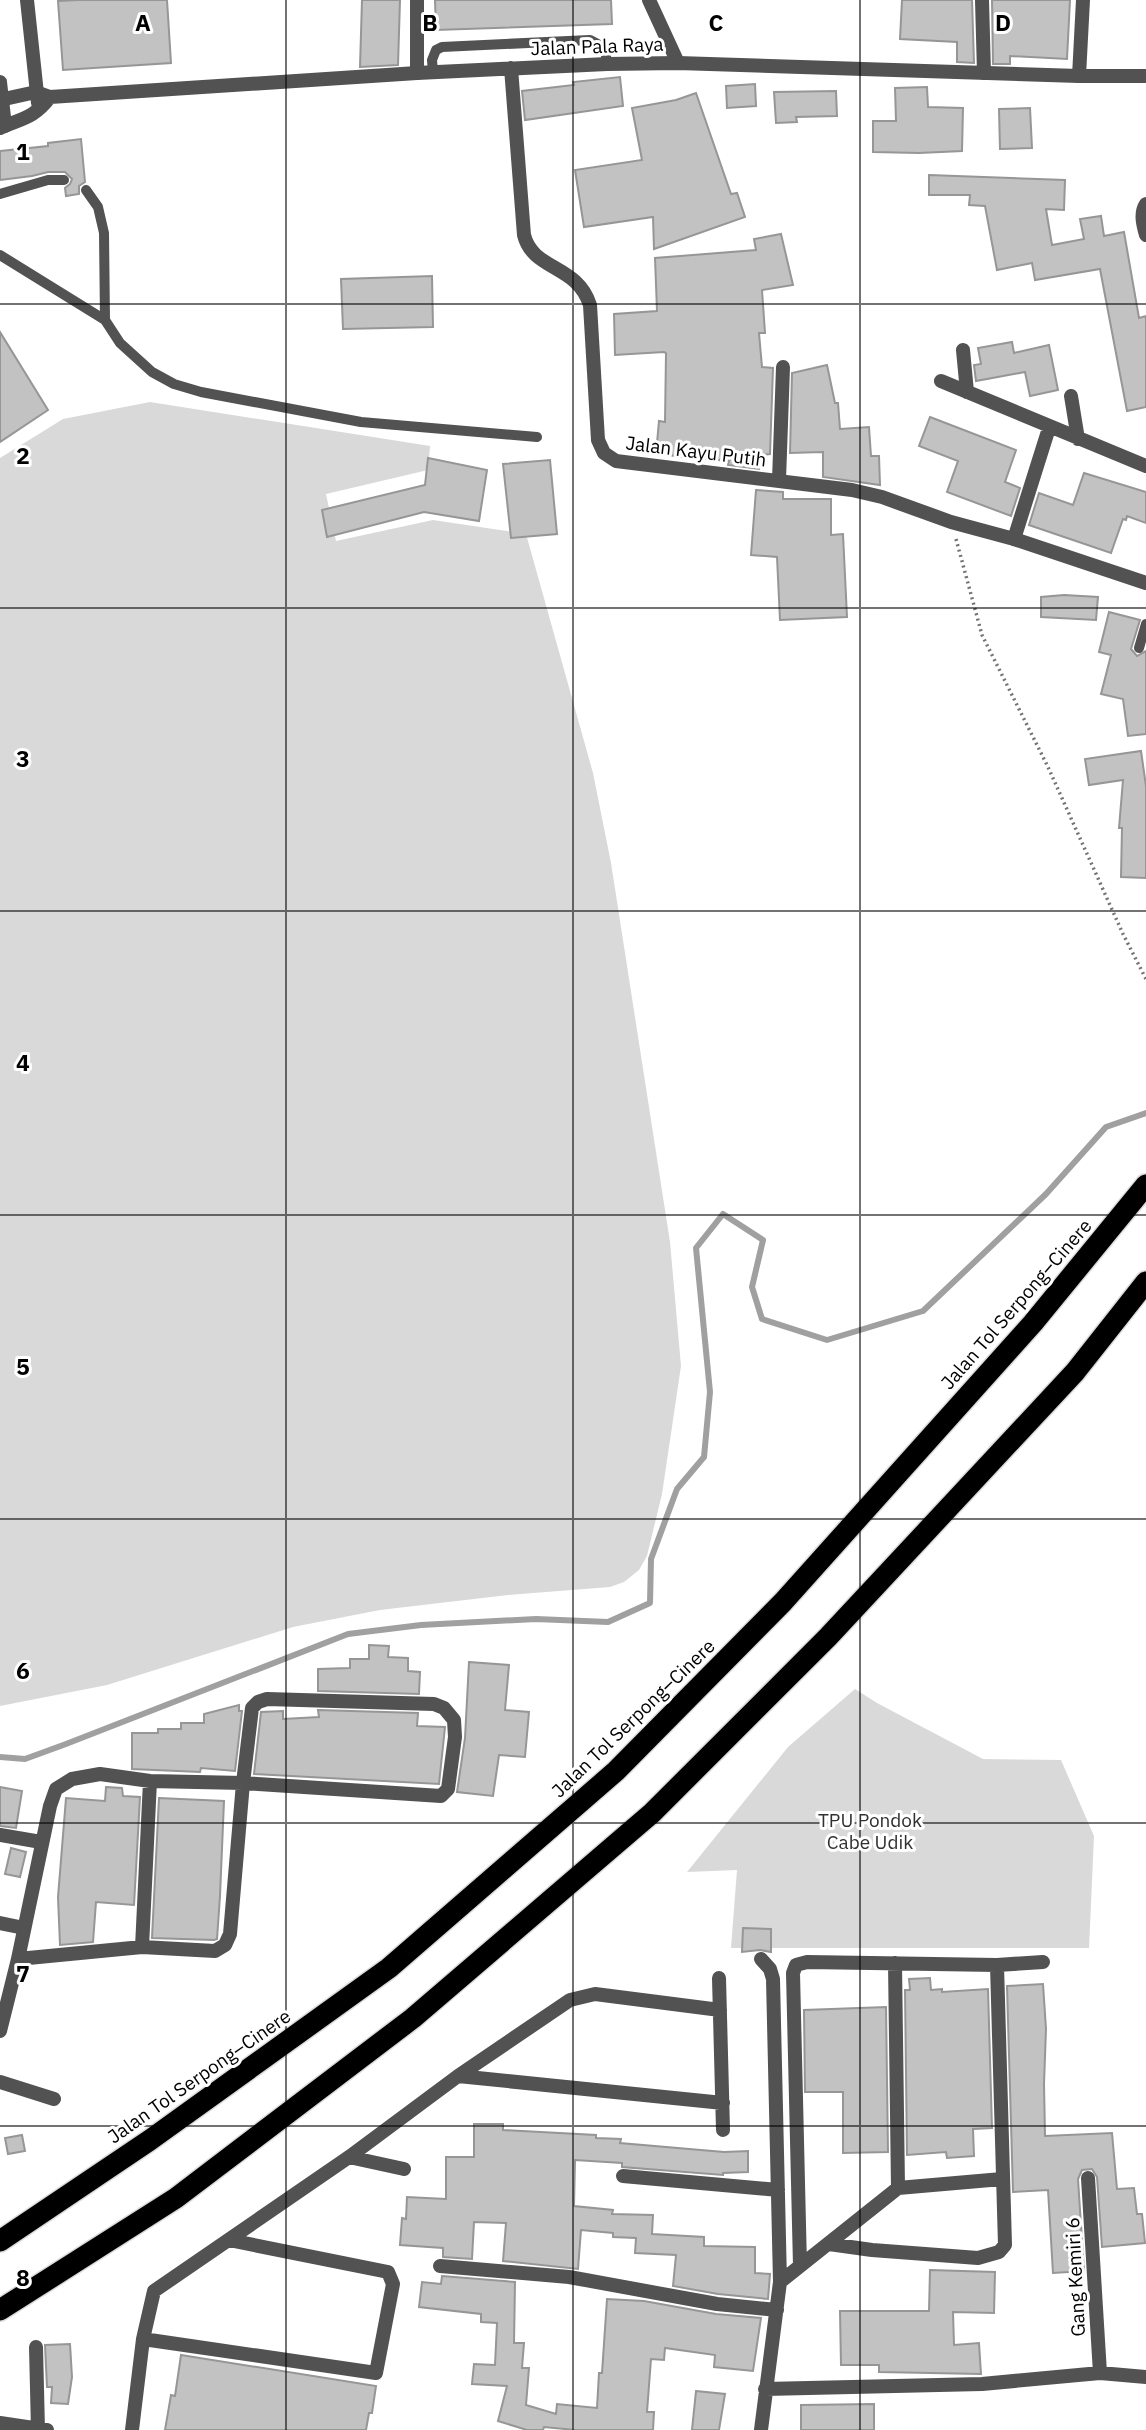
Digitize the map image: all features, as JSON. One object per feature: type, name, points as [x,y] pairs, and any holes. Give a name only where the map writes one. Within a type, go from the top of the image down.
[{"type":"highway","name":"Jalan Tol Serpong–Cinere","points":[[0,2241],[150,2140],[389,1968],[617,1771],[783,1602],[1033,1323],[1146,1185]]},
{"type":"highway","points":[[0,2310],[176,2198],[413,2018],[652,1813],[828,1637],[1075,1372],[1146,1282]]},
{"type":"street","points":[[0,82],[3,127],[39,111],[43,94],[27,0]]},
{"type":"street","points":[[417,73],[418,0]]},
{"type":"street","points":[[649,0],[678,63]]},
{"type":"street","points":[[982,0],[984,73]]},
{"type":"street","points":[[1079,76],[1083,0]]},
{"type":"street","name":"Jalan Pala Raya","points":[[1,100],[43,94],[607,64],[678,63],[1146,76]]},
{"type":"street","name":"Jalan Kayu Putih","points":[[511,68],[526,246],[533,254],[579,283],[586,292],[590,305],[598,440],[604,453],[616,461],[779,480],[882,497],[951,522],[1014,539],[1146,583]]},
{"type":"street","points":[[1146,204],[1142,222],[1146,235]]},
{"type":"street","points":[[963,350],[967,392]]},
{"type":"street","points":[[779,480],[783,367]]},
{"type":"street","points":[[941,381],[1146,466]]},
{"type":"street","points":[[1071,396],[1078,439]]},
{"type":"street","points":[[1014,539],[1049,428]]},
{"type":"street","points":[[0,2031],[18,1959],[41,1842],[56,1790],[72,1779],[100,1774],[150,1782],[243,1783],[441,1796],[448,1789],[454,1720],[444,1708],[434,1704],[267,1699],[258,1702],[253,1708],[243,1783],[230,1934],[225,1945],[215,1951],[142,1947],[18,1959]]},
{"type":"street","points":[[142,1947],[150,1782]]},
{"type":"street","points":[[0,1835],[41,1842]]},
{"type":"street","points":[[0,1923],[24,1928]]},
{"type":"street","points":[[761,1959],[770,1969],[773,1979],[780,2282],[761,2430]]},
{"type":"street","points":[[800,2266],[793,1973],[796,1965],[807,1962],[997,1965],[1043,1962]]},
{"type":"street","points":[[895,1964],[898,2189]]},
{"type":"street","points":[[829,2244],[978,2258],[999,2252],[1005,2245],[997,1965]]},
{"type":"street","points":[[719,1978],[723,2130]]},
{"type":"street","points":[[132,2430],[143,2339],[154,2291],[570,2000],[594,1994],[720,2010]]},
{"type":"street","points":[[458,2076],[723,2103]]},
{"type":"street","points":[[0,2082],[54,2099]]},
{"type":"street","points":[[349,2157],[404,2169]]},
{"type":"street","points":[[623,2176],[778,2190]]},
{"type":"street","name":"Gang Kemiri 6","points":[[1088,2178],[1100,2373]]},
{"type":"street","points":[[780,2282],[898,2189],[1002,2179]]},
{"type":"street","points":[[143,2339],[376,2373],[393,2284],[388,2272],[229,2240]]},
{"type":"street","points":[[440,2266],[569,2277],[717,2304],[777,2310]]},
{"type":"street","points":[[0,2423],[41,2429],[36,2347]]},
{"type":"street","points":[[765,2389],[982,2385],[1100,2373],[1146,2377]]},
{"type":"lane","points":[[433,72],[432,60],[436,50],[443,47],[590,40],[605,48],[607,64]]},
{"type":"lane","points":[[0,194],[48,180],[64,180]]},
{"type":"lane","points":[[86,190],[98,207],[104,233],[105,320]]},
{"type":"lane","points":[[0,255],[105,320],[120,343],[152,372],[174,384],[201,392],[361,422],[537,437]]},
{"type":"lane","points":[[1139,648],[1146,624]]},
{"type":"path","points":[[951,522],[982,635],[1048,767],[1146,979]]},
{"type":"green space","points":[[150,402],[430,446],[428,470],[326,494],[336,541],[433,520],[526,534],[593,773],[611,863],[670,1242],[681,1366],[662,1494],[647,1556],[639,1570],[624,1582],[610,1587],[508,1595],[380,1610],[293,1627],[107,1685],[0,1706],[0,458],[63,419]]},
{"type":"green space","name":"TPU Pondok Cabe Udik","points":[[855,1689],[983,1759],[1061,1760],[1094,1836],[1089,1948],[731,1948],[737,1870],[687,1872],[788,1747]]},
{"type":"building","points":[[167,0],[171,63],[63,70],[58,1]]},
{"type":"building","points":[[362,0],[400,0],[398,65],[360,67]]},
{"type":"building","points":[[435,0],[611,0],[612,24],[436,30]]},
{"type":"building","points":[[902,0],[972,0],[974,63],[957,62],[957,42],[900,39]]},
{"type":"building","points":[[992,0],[1070,0],[1067,59],[1010,56],[1010,64],[993,64]]},
{"type":"building","points":[[620,77],[623,106],[525,120],[522,91]]},
{"type":"building","points":[[755,84],[756,106],[727,108],[726,86]]},
{"type":"building","points":[[927,87],[928,107],[963,108],[962,151],[873,152],[873,121],[896,121],[895,88]]},
{"type":"building","points":[[836,91],[837,116],[796,117],[797,122],[776,123],[774,92]]},
{"type":"building","points":[[696,93],[731,194],[737,193],[745,217],[654,249],[653,217],[584,227],[575,170],[642,160],[632,108],[676,100]]},
{"type":"building","points":[[1030,108],[1032,148],[1000,149],[999,109]]},
{"type":"building","points":[[81,139],[85,182],[79,186],[79,194],[66,196],[65,188],[72,179],[65,172],[0,180],[0,151]]},
{"type":"building","points":[[929,175],[1065,180],[1064,210],[1046,209],[1052,245],[1084,239],[1080,219],[1101,216],[1104,236],[1124,232],[1139,318],[1146,316],[1146,407],[1127,411],[1100,269],[1035,280],[1032,263],[997,270],[985,206],[969,205],[970,195],[929,195]]},
{"type":"building","points":[[781,234],[793,285],[762,290],[765,333],[759,333],[762,367],[773,368],[770,454],[761,455],[759,469],[728,465],[729,461],[656,454],[659,421],[665,422],[666,353],[615,355],[614,314],[657,311],[655,258],[756,250],[754,239]]},
{"type":"building","points":[[432,276],[433,327],[343,329],[341,279]]},
{"type":"building","points":[[0,332],[48,410],[0,442]]},
{"type":"building","points":[[1012,342],[1014,353],[1049,345],[1058,390],[1030,396],[1025,372],[976,381],[974,365],[981,364],[978,348]]},
{"type":"building","points":[[827,365],[835,403],[838,403],[840,429],[869,427],[871,456],[879,456],[880,485],[823,477],[823,452],[790,453],[792,373]]},
{"type":"building","points":[[930,417],[1016,450],[1005,482],[1020,488],[1011,516],[947,492],[958,461],[919,446]]},
{"type":"building","points":[[428,458],[487,470],[479,521],[424,512],[327,537],[322,510],[425,485]]},
{"type":"building","points":[[550,460],[557,534],[511,538],[503,464]]},
{"type":"building","points":[[1084,473],[1146,492],[1146,523],[1127,516],[1126,520],[1123,519],[1111,553],[1029,525],[1039,493],[1073,505]]},
{"type":"building","points":[[756,490],[783,492],[783,499],[831,499],[831,535],[843,534],[847,617],[780,620],[777,557],[751,555]]},
{"type":"building","points":[[1041,597],[1098,597],[1096,620],[1041,617]]},
{"type":"building","points":[[1109,612],[1140,620],[1131,649],[1137,656],[1146,651],[1146,734],[1128,736],[1123,699],[1101,694],[1111,655],[1099,652]]},
{"type":"building","points":[[1141,751],[1146,786],[1146,878],[1121,877],[1122,828],[1119,828],[1123,780],[1089,785],[1085,759]]},
{"type":"building","points":[[369,1645],[389,1646],[388,1657],[408,1658],[408,1671],[420,1672],[419,1694],[318,1691],[318,1669],[350,1668],[350,1659],[369,1659]]},
{"type":"building","points":[[469,1662],[509,1665],[505,1710],[529,1712],[525,1757],[499,1755],[493,1796],[457,1792],[465,1738]]},
{"type":"building","points":[[239,1705],[239,1711],[242,1711],[235,1771],[201,1768],[200,1772],[132,1769],[132,1733],[158,1733],[158,1729],[181,1729],[181,1723],[204,1723],[204,1714]]},
{"type":"building","points":[[318,1710],[418,1713],[417,1726],[445,1727],[439,1784],[254,1774],[261,1712],[283,1711],[283,1719],[319,1717]]},
{"type":"building","points":[[0,1787],[22,1791],[16,1828],[0,1826]]},
{"type":"building","points":[[106,1787],[122,1788],[123,1796],[140,1797],[134,1905],[96,1902],[93,1942],[60,1945],[58,1897],[66,1798],[105,1801]]},
{"type":"building","points":[[159,1798],[224,1801],[217,1939],[152,1938]]},
{"type":"building","points":[[11,1848],[26,1852],[20,1877],[5,1874]]},
{"type":"building","points":[[743,1928],[771,1929],[771,1952],[742,1952]]},
{"type":"building","points":[[930,1978],[931,1990],[942,1989],[942,1992],[988,1989],[992,2128],[973,2129],[974,2156],[947,2158],[946,2152],[907,2155],[905,1990],[910,1990],[909,1979]]},
{"type":"building","points":[[1043,1984],[1046,2029],[1045,2136],[1112,2133],[1117,2189],[1134,2188],[1137,2214],[1142,2214],[1145,2243],[1102,2247],[1097,2177],[1092,2169],[1082,2170],[1078,2179],[1084,2271],[1053,2273],[1048,2190],[1013,2192],[1007,1986]]},
{"type":"building","points":[[886,2007],[888,2152],[843,2153],[843,2092],[805,2092],[804,2010]]},
{"type":"building","points":[[474,2124],[503,2124],[503,2130],[596,2135],[596,2138],[621,2139],[620,2143],[724,2152],[748,2151],[748,2172],[723,2175],[622,2167],[622,2163],[575,2160],[574,2206],[613,2210],[612,2214],[653,2215],[652,2234],[704,2237],[704,2246],[755,2247],[755,2273],[770,2274],[768,2299],[673,2286],[676,2255],[635,2253],[636,2238],[613,2237],[613,2233],[581,2230],[578,2269],[503,2261],[506,2223],[474,2222],[472,2259],[443,2257],[443,2248],[400,2245],[402,2218],[406,2219],[407,2197],[446,2199],[446,2157],[474,2157]]},
{"type":"building","points":[[22,2135],[25,2151],[8,2154],[5,2138]]},
{"type":"building","points":[[930,2270],[995,2272],[994,2313],[953,2312],[954,2345],[979,2343],[981,2374],[879,2372],[879,2365],[841,2365],[840,2311],[929,2311]]},
{"type":"building","points":[[442,2276],[515,2282],[514,2343],[524,2343],[522,2368],[529,2368],[526,2405],[556,2414],[557,2404],[597,2408],[607,2299],[644,2301],[716,2314],[761,2318],[753,2371],[714,2367],[715,2355],[665,2348],[664,2360],[651,2359],[647,2412],[654,2412],[653,2430],[575,2430],[544,2427],[543,2430],[527,2430],[498,2421],[507,2386],[472,2384],[474,2364],[495,2365],[497,2323],[481,2322],[481,2314],[419,2307],[422,2282],[441,2284]]},
{"type":"building","points":[[70,2344],[72,2377],[68,2404],[51,2403],[52,2387],[47,2387],[45,2345]]},
{"type":"building","points":[[181,2355],[376,2386],[366,2430],[165,2430],[171,2395],[175,2396]]},
{"type":"building","points":[[696,2391],[725,2394],[719,2430],[692,2430]]},
{"type":"building","points":[[874,2404],[874,2430],[801,2430],[801,2405]]},
{"type":"waterway","points":[[0,1757],[25,1759],[348,1634],[421,1625],[536,1619],[608,1622],[650,1603],[651,1559],[677,1489],[704,1457],[710,1392],[696,1248],[723,1214],[763,1240],[752,1287],[762,1319],[827,1340],[923,1311],[1046,1194],[1106,1127],[1146,1113]]}]
